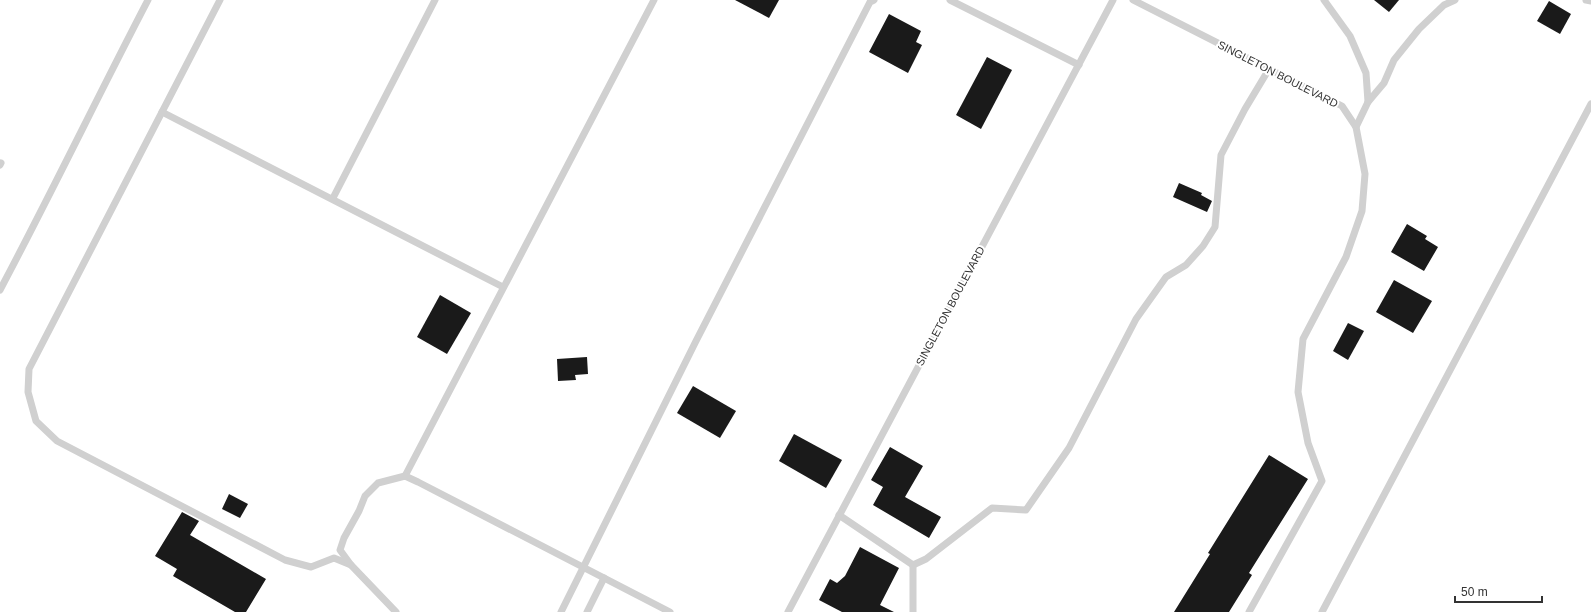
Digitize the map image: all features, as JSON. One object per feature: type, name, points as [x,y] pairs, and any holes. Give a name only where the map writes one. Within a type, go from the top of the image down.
[{"type":"lane","points":[[0,290],[45,205],[100,92],[148,0]]},
{"type":"lane","points":[[220,0],[29,369],[28,392],[36,421],[57,441],[285,560],[311,567],[334,558],[351,566]]},
{"type":"lane","points":[[332,198],[435,0]]},
{"type":"lane","points":[[405,476],[654,0]]},
{"type":"lane","points":[[561,612],[696,341],[870,2],[874,0]]},
{"type":"lane","points":[[950,0],[1079,64]]},
{"type":"lane","name":"SINGLETON BOULEVARD","points":[[788,612],[1113,0]]},
{"type":"lane","name":"SINGLETON BOULEVARD","points":[[1133,0],[1342,106],[1356,127],[1365,174],[1362,211],[1346,257],[1303,339],[1298,392],[1308,443],[1322,481],[1249,612]]},
{"type":"lane","points":[[1324,0],[1350,36],[1364,66],[1366,73],[1368,102]]},
{"type":"lane","points":[[1356,127],[1368,102],[1384,83],[1394,60],[1419,29],[1444,5],[1455,0]]},
{"type":"lane","points":[[1586,0],[1591,1]]},
{"type":"lane","points":[[913,565],[926,559],[992,508],[1026,510],[1068,448],[1136,318],[1166,277],[1186,265],[1203,246],[1215,227],[1222,155],[1245,109],[1269,69]]},
{"type":"lane","points":[[1322,612],[1591,104]]},
{"type":"lane","points":[[162,112],[504,286]]},
{"type":"lane","points":[[396,612],[351,566],[340,550],[344,538],[359,511],[365,496],[378,483],[405,476],[670,612]]},
{"type":"lane","points":[[839,515],[913,565]]},
{"type":"lane","points":[[913,565],[913,612]]},
{"type":"lane","points":[[587,612],[604,578]]},
{"type":"building","points":[[735,0],[779,0],[769,18]]},
{"type":"building","points":[[1374,0],[1399,0],[1389,12]]},
{"type":"building","points":[[1549,1],[1571,14],[1560,34],[1537,21]]},
{"type":"building","points":[[889,14],[921,31],[916,42],[922,45],[908,73],[869,52]]},
{"type":"building","points":[[987,57],[1012,70],[981,129],[956,115]]},
{"type":"building","points":[[1179,183],[1202,193],[1201,195],[1212,201],[1207,212],[1173,197]]},
{"type":"building","points":[[1407,224],[1427,236],[1425,239],[1438,247],[1424,271],[1391,252]]},
{"type":"building","points":[[1394,280],[1432,301],[1413,333],[1376,312]]},
{"type":"building","points":[[440,295],[471,313],[447,354],[417,337]]},
{"type":"building","points":[[1348,323],[1364,331],[1348,360],[1333,351]]},
{"type":"building","points":[[587,357],[588,374],[575,375],[576,380],[558,381],[557,359]]},
{"type":"building","points":[[693,386],[736,411],[720,438],[677,413]]},
{"type":"building","points":[[794,434],[842,460],[826,488],[779,461]]},
{"type":"building","points":[[890,447],[923,466],[905,497],[941,517],[929,538],[873,505],[883,487],[871,480]]},
{"type":"building","points":[[1269,455],[1308,479],[1249,573],[1252,575],[1229,612],[1174,612],[1210,554],[1208,553]]},
{"type":"building","points":[[229,494],[248,504],[240,518],[222,509]]},
{"type":"building","points":[[182,512],[199,521],[190,535],[266,579],[246,612],[235,612],[173,576],[177,569],[155,556]]},
{"type":"building","points":[[860,547],[899,568],[880,605],[894,612],[842,612],[819,600],[830,579],[837,583],[845,576]]}]
